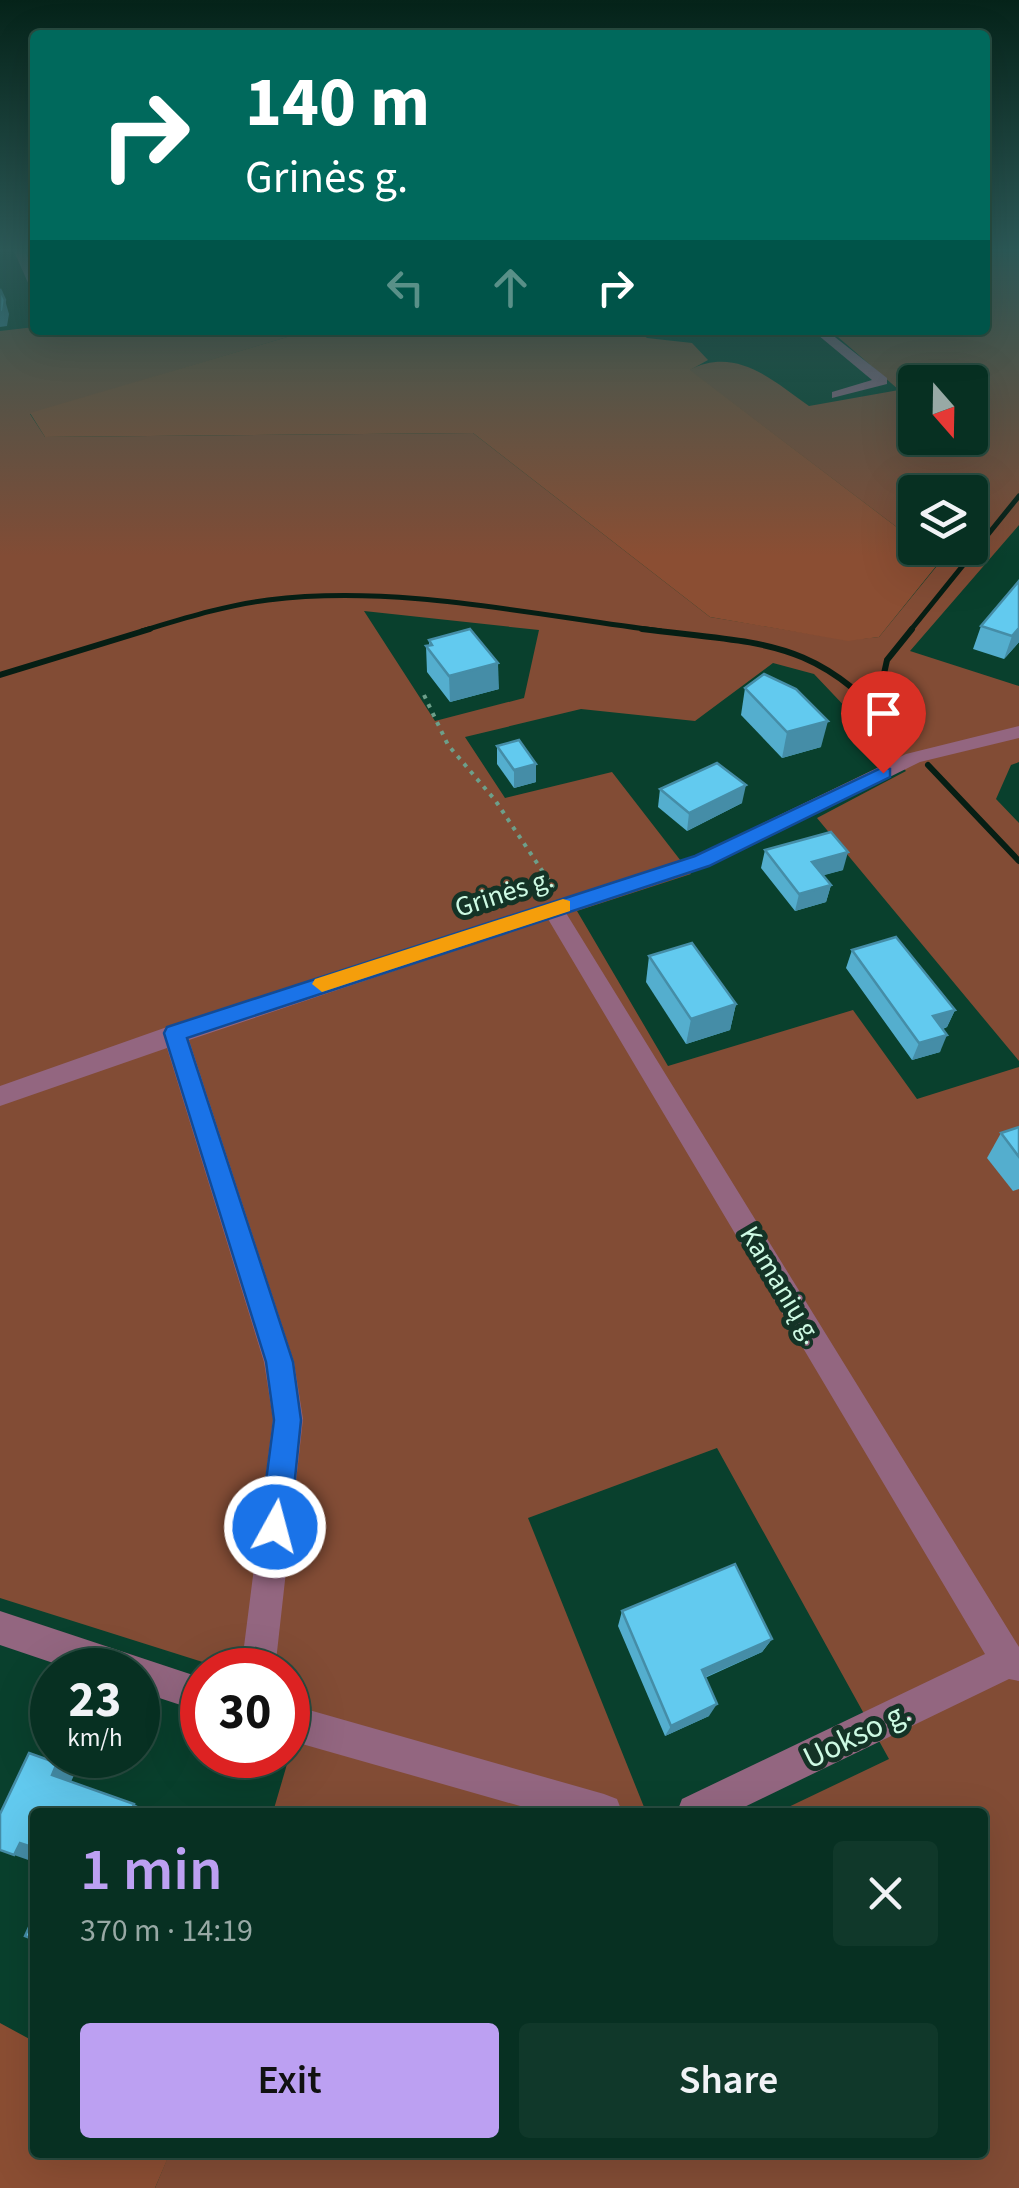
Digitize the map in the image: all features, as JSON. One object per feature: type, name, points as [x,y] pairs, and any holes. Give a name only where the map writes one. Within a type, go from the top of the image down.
[{"type":"street","points":[[837,395],[882,381],[844,351]]},
{"type":"street","name":"Grinės g.","points":[[0,1096],[175,1033],[702,861],[913,758],[1019,732]]},
{"type":"street","name":"Kamanių g.","points":[[559,907],[1014,1662]]},
{"type":"street","points":[[175,1033],[280,1362],[288,1420],[261,1648]]},
{"type":"street","points":[[0,1628],[60,1648]]},
{"type":"street","name":"Uokso g.","points":[[703,1808],[1014,1662]]},
{"type":"street","points":[[310,1728],[590,1808]]},
{"type":"path","points":[[424,695],[448,745],[495,800],[559,907]]},
{"type":"shaded area","points":[[0,351],[240,351],[30,414],[45,437],[473,433],[710,617],[848,640],[879,637],[938,565],[984,565],[910,651],[1019,686],[1019,762],[1011,765],[996,799],[1019,823],[1019,1061],[817,818],[906,771],[814,674],[773,663],[695,721],[581,709],[465,737],[505,798],[612,772],[691,874],[577,911],[668,1066],[853,1010],[917,1099],[1019,1067],[1019,2188],[155,2188],[168,2158],[988,2158],[988,1808],[786,1808],[889,1759],[717,1448],[528,1518],[644,1808],[274,1808],[283,1778],[310,1778],[310,1648],[180,1648],[180,1655],[0,1598]],"holes":[[[364,611],[539,630],[524,698],[435,721]]]},
{"type":"shaded area","points":[[240,351],[700,351],[708,360],[690,370],[898,528],[898,565],[937,565],[879,637],[848,641],[710,617],[473,433],[45,437],[30,413]]},
{"type":"shaded area","points":[[854,351],[1019,351],[1019,525],[988,561],[988,475],[898,475],[898,528],[689,370],[722,362],[738,364],[767,376],[809,406],[898,390],[898,455],[988,455],[988,365],[898,365],[898,389]]},
{"type":"shaded area","points":[[0,2023],[30,2039],[30,2158],[168,2158],[155,2188],[0,2188]]},
{"type":"building","points":[[1019,581],[1019,628],[1012,636],[981,626]]},
{"type":"building","points":[[470,629],[498,663],[449,676],[426,646],[432,645],[429,640]]},
{"type":"building","points":[[764,674],[796,689],[828,721],[787,732],[745,688]]},
{"type":"building","points":[[519,740],[536,764],[514,770],[497,746]]},
{"type":"building","points":[[717,763],[746,785],[689,813],[660,789]]},
{"type":"building","points":[[831,832],[848,852],[812,862],[831,885],[799,894],[765,850]]},
{"type":"building","points":[[896,937],[955,1010],[933,1016],[947,1035],[919,1043],[852,950]]},
{"type":"building","points":[[692,943],[736,1004],[691,1019],[649,956]]},
{"type":"building","points":[[1019,1127],[1019,1157],[1001,1133]]},
{"type":"building","points":[[735,1564],[772,1639],[702,1670],[717,1704],[671,1726],[622,1611]]},
{"type":"building","points":[[29,1753],[30,1778],[60,1778],[134,1804],[132,1808],[30,1808],[30,1846],[20,1843],[14,1855],[0,1850],[0,1814]]},
{"type":"waterway","points":[[910,631],[1019,496]]},
{"type":"waterway","points":[[142,631],[252,602],[317,596],[465,604],[661,631]]},
{"type":"waterway","points":[[0,675],[150,629]]},
{"type":"waterway","points":[[642,629],[759,644],[789,652],[846,683],[907,743]]},
{"type":"waterway","points":[[871,701],[880,692],[887,660],[912,629]]},
{"type":"waterway","points":[[928,765],[1019,861]]},
{"type":"slow traffic","points":[[322,984],[563,906]]},
{"type":"route","points":[[275,1527],[288,1420],[280,1362],[175,1033],[702,861],[883,773]]}]
